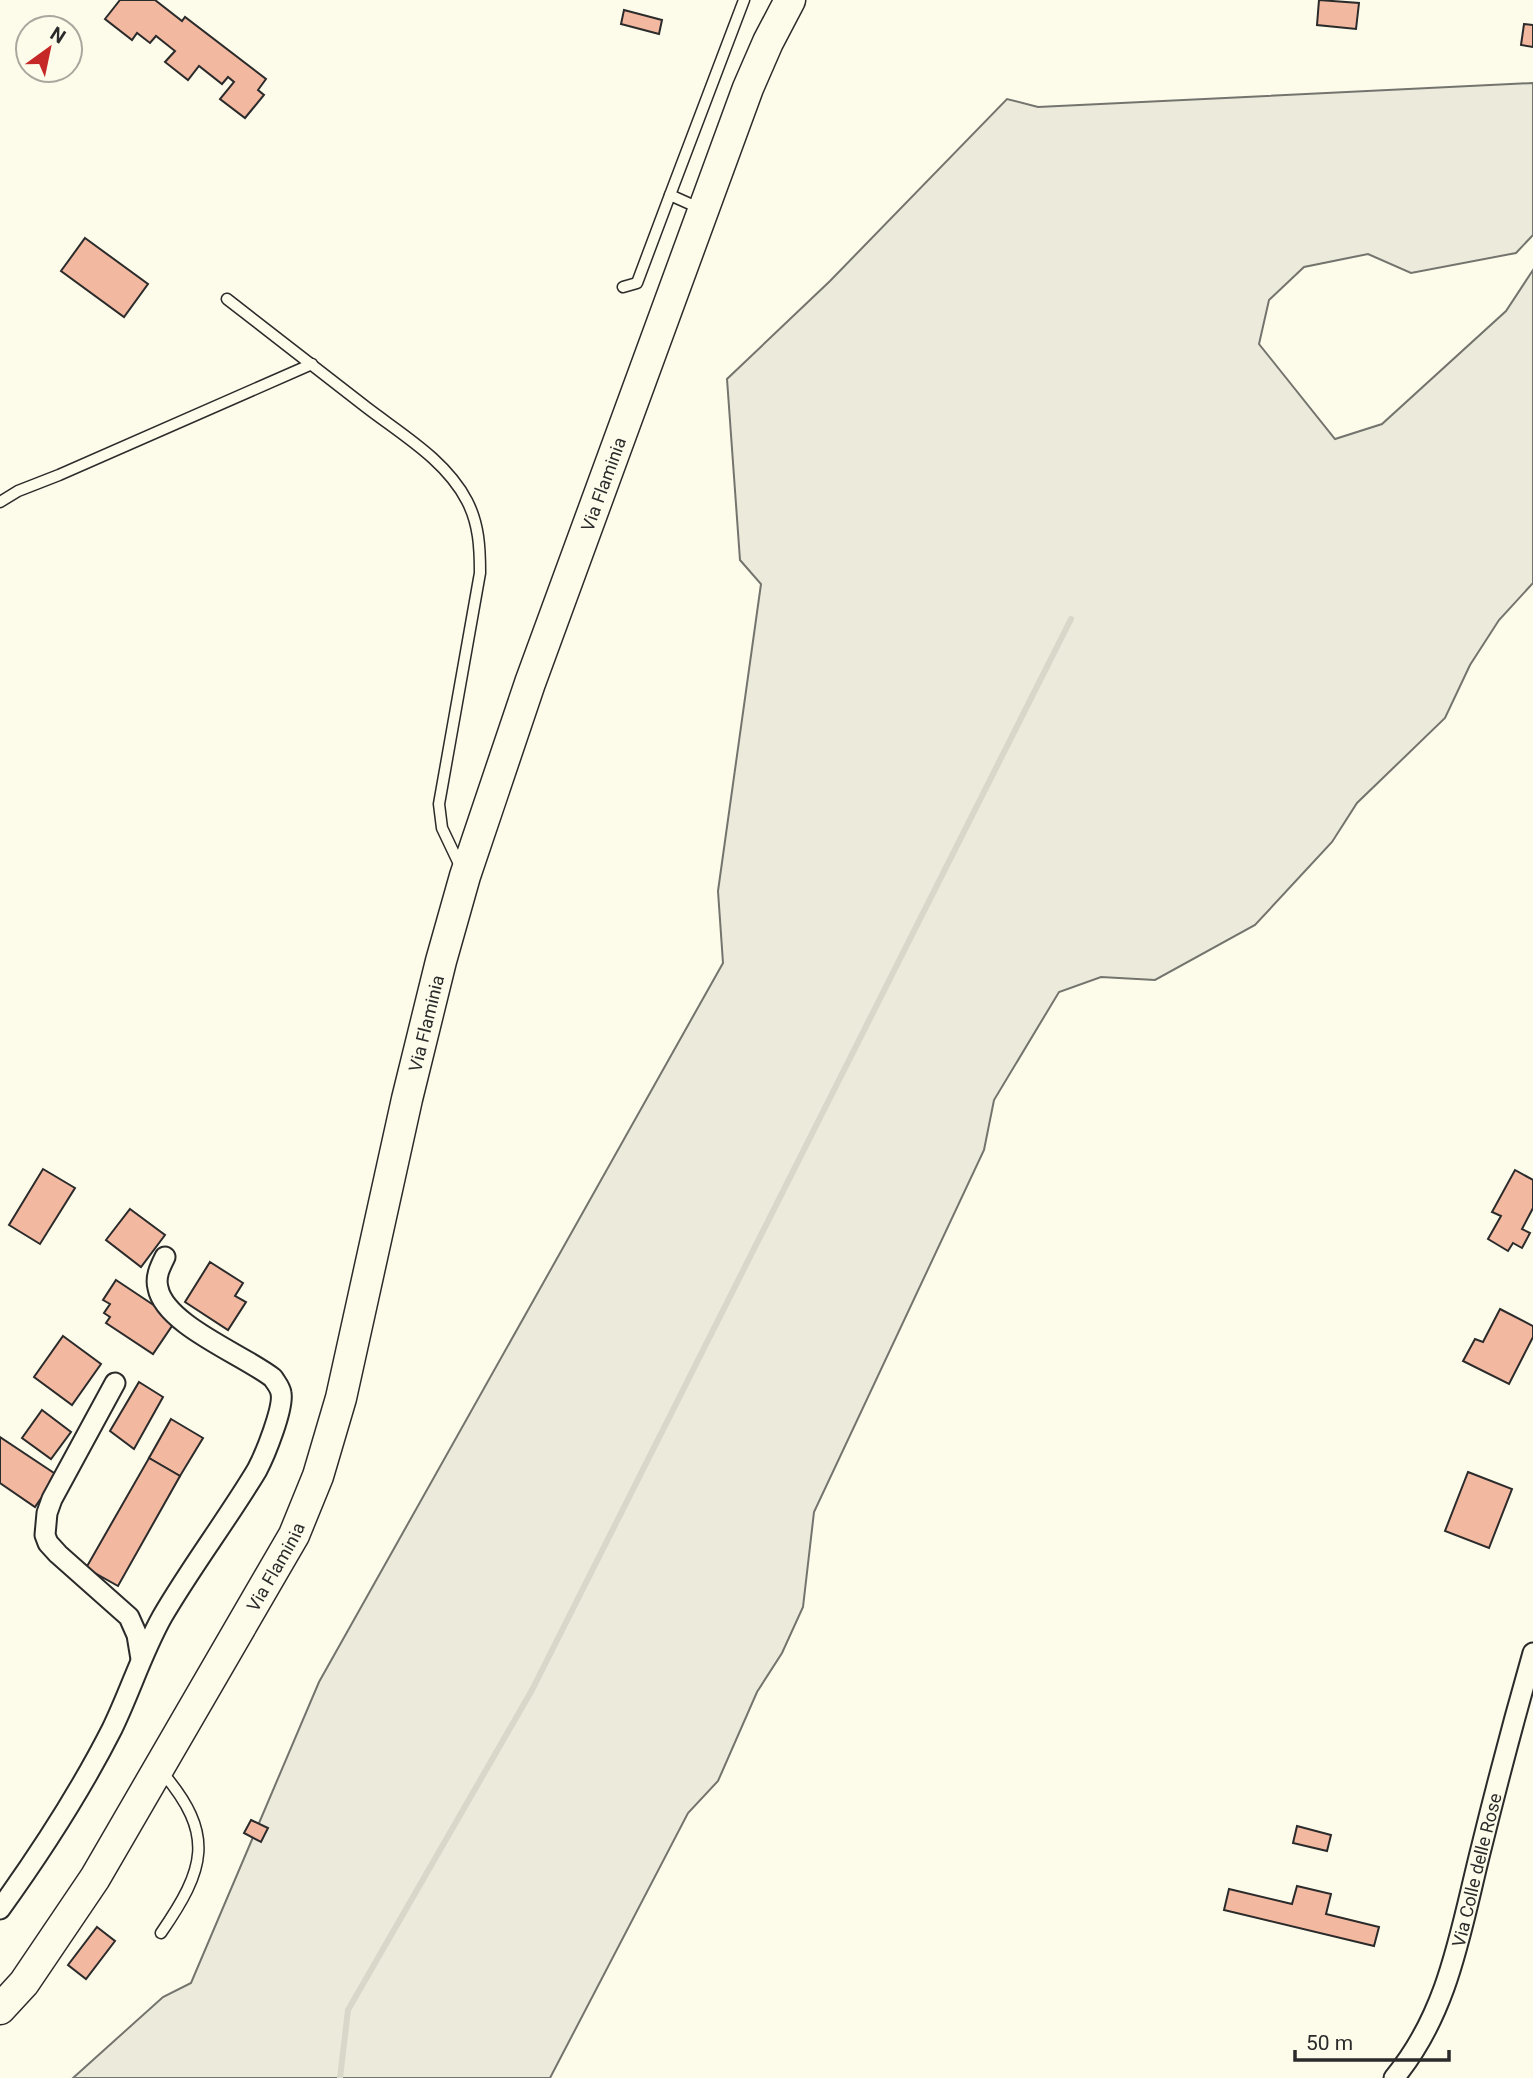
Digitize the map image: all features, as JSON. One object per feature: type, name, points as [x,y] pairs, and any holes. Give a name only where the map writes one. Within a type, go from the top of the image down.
[{"type":"main road","name":"Via Flaminia","points":[[0,2009],[24,1983],[95,1878],[294,1535],[318,1476],[341,1398],[430,1005],[465,876],[530,683],[752,77],[790,0]]},
{"type":"street","points":[[0,1909],[59,1822],[93,1765],[162,1618],[261,1461],[282,1397],[277,1384],[265,1372],[214,1342],[171,1311],[157,1286],[158,1274],[165,1257]]},
{"type":"street","points":[[115,1383],[52,1499],[45,1535],[58,1554],[130,1617],[137,1635],[141,1659]]},
{"type":"street","name":"Via Colle delle Rose","points":[[1394,2078],[1428,2028],[1454,1963],[1483,1840],[1533,1653]]},
{"type":"lane","points":[[622,286],[637,283],[744,0]]},
{"type":"lane","points":[[670,195],[703,210]]},
{"type":"lane","points":[[227,299],[436,462],[467,500],[481,545],[480,573],[439,804],[442,828],[465,876]]},
{"type":"lane","points":[[0,502],[18,491],[312,365]]},
{"type":"lane","points":[[159,1768],[188,1806],[199,1844],[193,1881],[161,1933]]},
{"type":"shaded area","points":[[1533,83],[1533,235],[1516,253],[1411,273],[1368,254],[1304,267],[1269,300],[1259,344],[1335,439],[1382,424],[1506,311],[1533,270],[1533,583],[1499,620],[1470,665],[1445,718],[1357,803],[1332,842],[1255,925],[1155,980],[1101,977],[1059,992],[994,1100],[984,1150],[814,1512],[803,1607],[782,1653],[757,1692],[718,1781],[688,1813],[550,2078],[73,2078],[163,1997],[191,1983],[319,1682],[723,963],[718,891],[761,584],[740,560],[727,379],[830,281],[1007,99],[1038,107]]},
{"type":"building","points":[[120,0],[155,0],[182,21],[185,17],[266,79],[258,90],[264,95],[245,118],[220,99],[234,82],[228,77],[222,84],[199,66],[188,80],[165,62],[175,51],[156,36],[150,43],[137,33],[132,40],[105,19]]},
{"type":"building","points":[[1319,0],[1359,3],[1356,29],[1317,25]]},
{"type":"building","points":[[624,10],[662,20],[659,34],[621,24]]},
{"type":"building","points":[[1524,24],[1533,25],[1533,47],[1521,45]]},
{"type":"building","points":[[85,238],[148,284],[124,317],[61,271]]},
{"type":"building","points":[[43,1169],[75,1188],[40,1244],[9,1225]]},
{"type":"building","points":[[1515,1170],[1533,1180],[1533,1208],[1522,1229],[1530,1233],[1522,1248],[1513,1243],[1508,1251],[1488,1239],[1501,1216],[1492,1212]]},
{"type":"building","points":[[130,1209],[165,1235],[141,1267],[106,1240]]},
{"type":"building","points":[[210,1262],[243,1283],[235,1296],[246,1302],[228,1330],[185,1302]]},
{"type":"building","points":[[116,1280],[176,1320],[153,1354],[106,1323],[110,1317],[104,1313],[110,1304],[103,1300]]},
{"type":"building","points":[[1500,1309],[1533,1326],[1533,1337],[1509,1384],[1463,1361],[1475,1339],[1483,1342]]},
{"type":"building","points":[[63,1336],[101,1364],[72,1405],[34,1377]]},
{"type":"building","points":[[139,1382],[163,1397],[134,1449],[110,1431]]},
{"type":"building","points":[[42,1410],[71,1432],[51,1459],[22,1438]]},
{"type":"building","points":[[171,1419],[203,1438],[180,1476],[149,1458]]},
{"type":"building","points":[[0,1437],[57,1475],[35,1507],[0,1483]]},
{"type":"building","points":[[149,1458],[180,1476],[118,1586],[86,1568]]},
{"type":"building","points":[[1468,1472],[1512,1489],[1489,1548],[1445,1531]]},
{"type":"building","points":[[251,1820],[268,1828],[261,1842],[244,1833]]},
{"type":"building","points":[[1297,1826],[1331,1835],[1327,1851],[1293,1843]]},
{"type":"building","points":[[1297,1886],[1331,1894],[1326,1914],[1379,1927],[1374,1946],[1224,1910],[1229,1889],[1292,1904]]},
{"type":"building","points":[[97,1927],[115,1941],[86,1979],[68,1965]]},
{"type":"waterway","points":[[340,2078],[348,2010],[532,1690],[1071,619]]}]
